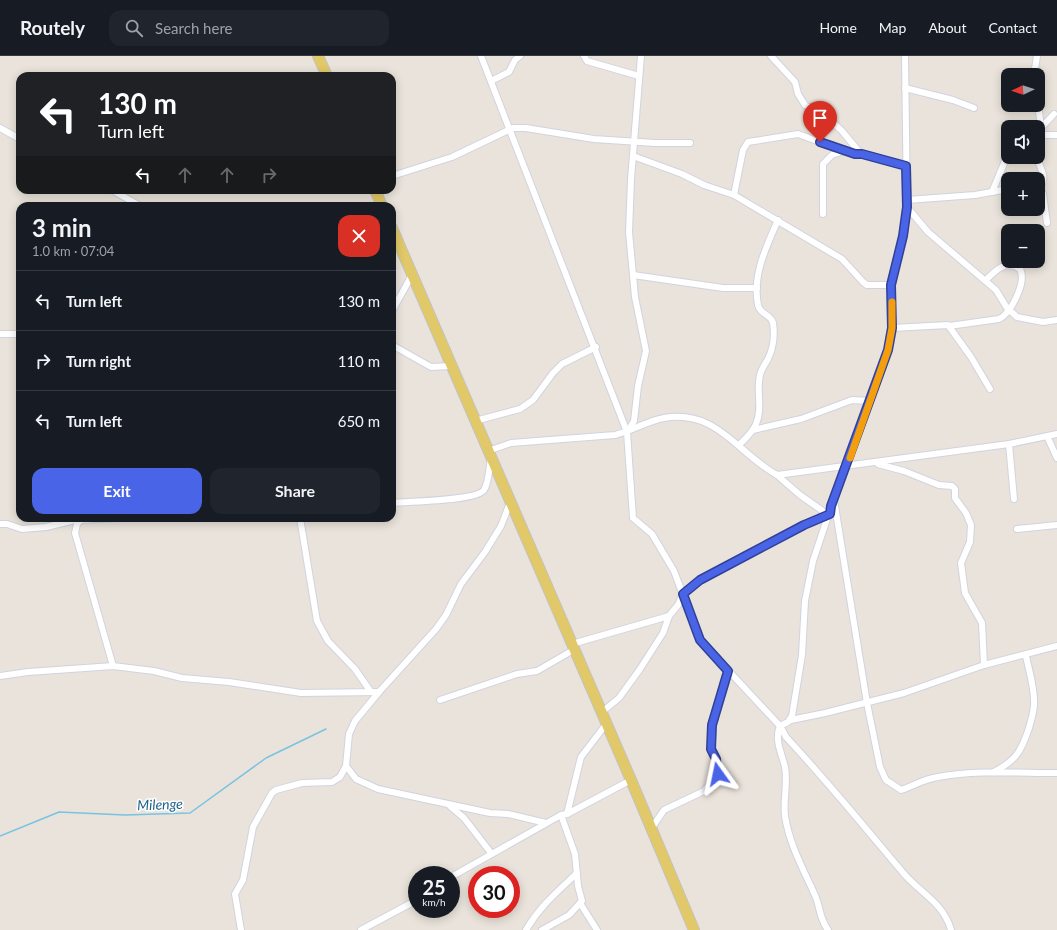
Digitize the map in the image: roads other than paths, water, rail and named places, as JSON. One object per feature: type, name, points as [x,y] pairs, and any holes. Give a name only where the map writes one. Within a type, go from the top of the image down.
[{"type":"main road","points":[[318,56],[325,72]]},
{"type":"main road","points":[[396,237],[489,455],[607,723],[694,930]]},
{"type":"street","points":[[481,56],[596,347],[627,432],[633,518],[652,534],[674,571],[700,640],[780,726],[786,737],[876,839],[906,876],[938,904],[951,930]]},
{"type":"street","points":[[491,81],[509,72],[513,63],[520,56]]},
{"type":"street","points":[[584,56],[587,61],[639,76]]},
{"type":"street","points":[[627,432],[634,420],[638,386],[646,351],[633,275],[630,232],[630,179],[641,56]]},
{"type":"street","points":[[771,56],[795,82],[798,94],[805,104],[830,120],[862,154]]},
{"type":"street","points":[[791,720],[802,655],[805,601],[808,580],[828,514],[888,350],[892,328],[891,285],[903,236],[907,204],[905,56]]},
{"type":"street","points":[[1035,68],[1037,56]]},
{"type":"street","points":[[905,88],[952,100],[974,108]]},
{"type":"street","points":[[1045,124],[1054,114]]},
{"type":"street","points":[[0,128],[16,137]]},
{"type":"street","points":[[396,175],[452,157],[513,128],[526,128],[594,139],[655,143],[690,142]]},
{"type":"street","points":[[734,194],[743,150],[748,142],[798,134],[844,151],[862,154],[906,166]]},
{"type":"street","points":[[1045,135],[1057,135]]},
{"type":"street","points":[[823,214],[823,164],[832,155],[844,151]]},
{"type":"street","points":[[633,156],[682,174],[704,185],[734,194],[842,259],[862,282],[867,285],[891,285]]},
{"type":"street","points":[[992,192],[1004,164]]},
{"type":"street","points":[[907,204],[1001,190]]},
{"type":"street","points":[[119,194],[133,202]]},
{"type":"street","points":[[907,204],[928,232],[996,290],[1009,310],[1016,317],[1043,322],[1057,320]]},
{"type":"street","points":[[1045,212],[1046,223]]},
{"type":"street","points":[[739,445],[753,430],[759,412],[760,375],[773,347],[773,323],[770,318],[762,314],[758,306],[757,288],[760,266],[766,245],[778,220]]},
{"type":"street","points":[[892,328],[944,324],[949,326],[999,319],[1009,310],[1021,285],[1023,276],[1020,269],[1013,265],[1005,265],[994,272],[986,280]]},
{"type":"street","points":[[396,304],[412,275]]},
{"type":"street","points":[[633,275],[723,288],[757,288]]},
{"type":"street","points":[[949,326],[990,389]]},
{"type":"street","points":[[0,334],[16,334]]},
{"type":"street","points":[[396,347],[431,367],[451,366]]},
{"type":"street","points":[[475,421],[511,413],[524,407],[533,400],[552,373],[562,364],[596,347]]},
{"type":"street","points":[[753,430],[801,419],[852,400],[870,401]]},
{"type":"street","points":[[396,503],[478,495],[484,490],[489,455],[511,443],[599,437],[627,432],[656,420],[688,417],[716,427],[800,495],[828,514]]},
{"type":"street","points":[[777,475],[876,463],[1009,444],[1057,434]]},
{"type":"street","points":[[1047,436],[1057,458]]},
{"type":"street","points":[[1009,444],[1014,499]]},
{"type":"street","points":[[876,463],[904,471],[939,486],[952,486],[955,489],[955,498],[966,514],[971,526],[970,542],[961,563],[966,593],[982,623],[984,665]]},
{"type":"street","points":[[834,500],[867,703],[883,776],[896,789],[903,790],[917,782],[938,777],[994,773],[1057,773]]},
{"type":"street","points":[[241,930],[236,894],[244,880],[253,826],[272,793],[287,786],[302,783],[332,782],[340,778],[346,766],[349,734],[352,726],[379,692],[395,676],[446,615],[461,584],[485,552],[501,526],[510,503]]},
{"type":"street","points":[[602,712],[619,698],[640,669],[663,633],[669,616],[678,605],[683,594],[700,580],[828,514]]},
{"type":"street","points":[[0,524],[7,524],[22,529],[46,527],[71,522]]},
{"type":"street","points":[[79,522],[75,533],[113,666]]},
{"type":"street","points":[[301,522],[317,621],[328,641],[355,669],[371,692]]},
{"type":"street","points":[[1017,529],[1057,525]]},
{"type":"street","points":[[440,700],[517,674],[537,671],[573,647],[669,616]]},
{"type":"street","points":[[828,930],[818,911],[815,895],[793,843],[785,818],[785,768],[777,737],[780,726],[791,720],[904,693],[984,665],[1026,656],[1057,646]]},
{"type":"street","points":[[994,773],[1018,754],[1023,745],[1031,721],[1034,698],[1026,656]]},
{"type":"street","points":[[0,676],[28,672],[113,666],[154,671],[182,678],[229,682],[301,693],[379,692]]},
{"type":"street","points":[[652,829],[664,810],[704,791],[718,774],[716,759],[711,749],[712,725],[728,671]]},
{"type":"street","points":[[542,930],[569,915],[582,901],[578,886],[572,844],[564,814],[581,756],[607,723]]},
{"type":"street","points":[[346,766],[356,779],[378,789],[490,813],[508,814],[546,823]]},
{"type":"street","points":[[460,871],[490,853],[546,823],[631,780]]},
{"type":"street","points":[[447,804],[464,818],[490,853]]},
{"type":"street","points":[[526,930],[540,909],[555,892],[577,873]]},
{"type":"street","points":[[580,903],[597,930]]},
{"type":"street","points":[[361,930],[368,928],[408,905]]},
{"type":"waterway","name":"Milenge","points":[[0,836],[59,812],[125,815],[190,813],[266,758],[326,729]]}]
